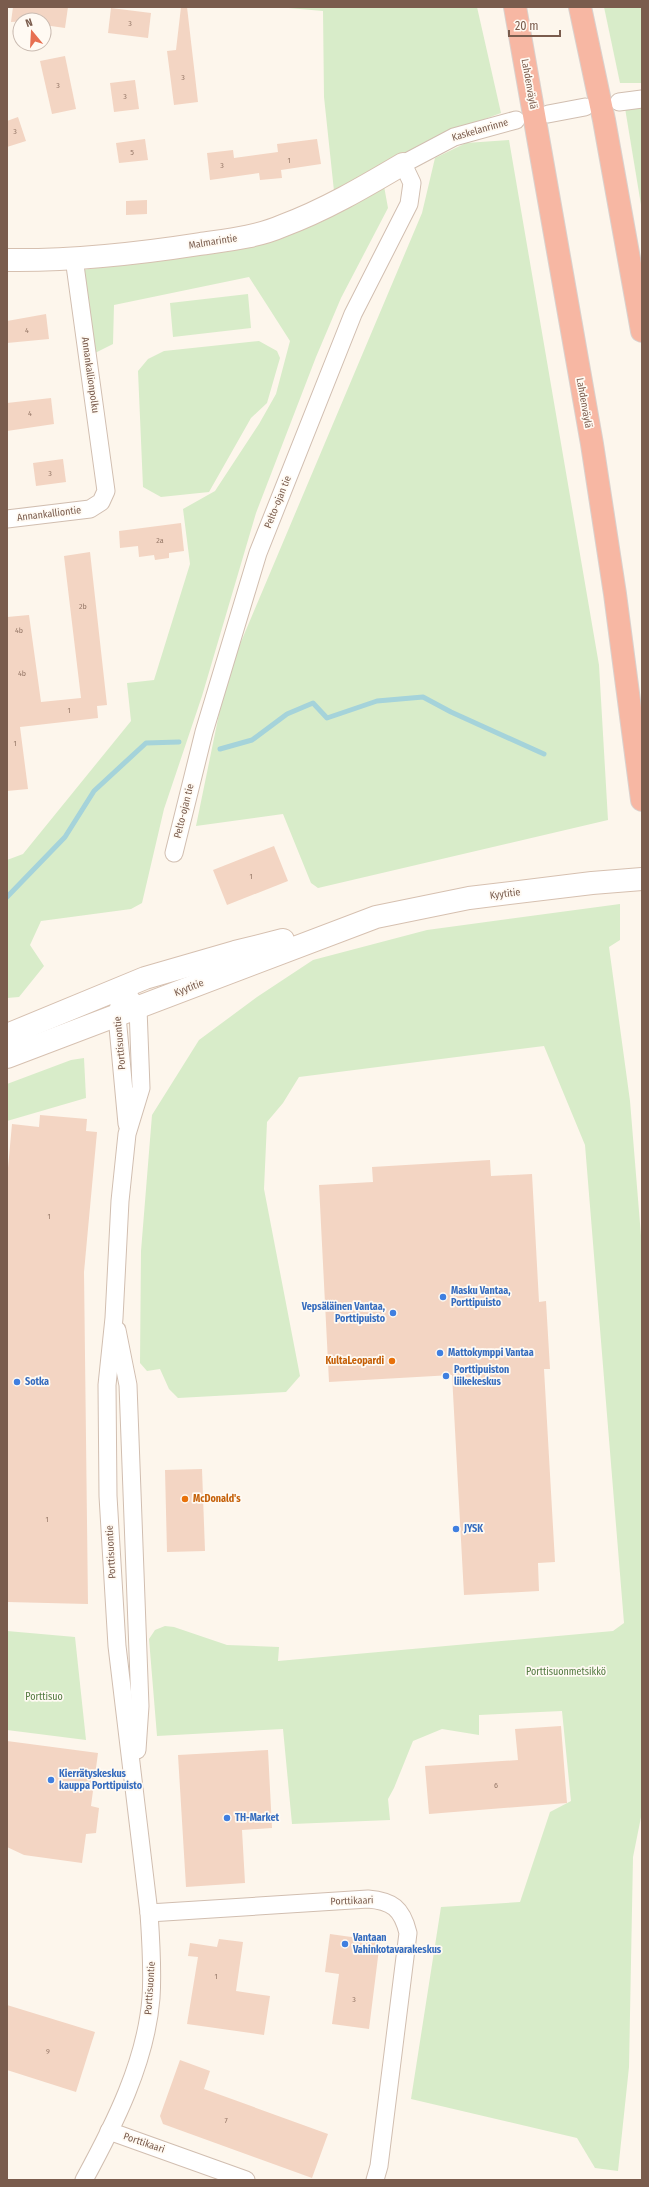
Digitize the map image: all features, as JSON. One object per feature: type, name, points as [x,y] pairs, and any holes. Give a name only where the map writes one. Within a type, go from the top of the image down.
[{"type":"highway","name":"Lahdenväylä","points":[[515,7],[592,444],[616,602],[642,800]]},
{"type":"highway","points":[[580,7],[604,120],[642,331]]},
{"type":"main road","name":"Malmarintie","points":[[7,260],[74,258],[132,254],[235,239],[281,227],[336,202],[404,164]]},
{"type":"main road","name":"Kyytitie","points":[[7,1035],[74,1009],[122,987],[236,952],[370,919],[469,898],[592,883],[642,879]]},
{"type":"main road","name":"Kyytitie","points":[[7,1057],[370,919]]},
{"type":"street","points":[[619,102],[642,99]]},
{"type":"street","points":[[548,114],[585,107]]},
{"type":"street","name":"Kaskelanrinne","points":[[404,164],[454,137],[516,120]]},
{"type":"street","name":"Pelto-ojan tie","points":[[174,853],[204,732],[258,553],[353,314],[409,204],[412,183],[404,164]]},
{"type":"street","name":"Annankallionpolku","points":[[74,258],[106,491]]},
{"type":"street","name":"Annankalliontie","points":[[7,520],[90,509],[101,502],[106,491]]},
{"type":"street","points":[[122,987],[138,1008]]},
{"type":"street","name":"Porttisuontie","points":[[122,987],[117,1016],[128,1134]]},
{"type":"street","name":"Porttisuontie","points":[[84,2180],[129,2088],[145,2035],[151,1999],[152,1953],[149,1913],[135,1784],[117,1646],[108,1496],[107,1385],[114,1318],[120,1201],[128,1134],[141,1088],[138,1008]]},
{"type":"street","name":"Porttisuontie","points":[[114,1318],[128,1385],[129,1406],[140,1706],[135,1784]]},
{"type":"street","name":"Porttikaari","points":[[149,1913],[368,1899],[383,1900],[396,1907],[404,1919],[408,1933],[379,2166],[375,2180]]},
{"type":"street","name":"Porttikaari","points":[[108,2131],[246,2180]]},
{"type":"green space","points":[[277,7],[477,7],[501,113],[431,139],[334,191],[324,97],[323,11]]},
{"type":"green space","points":[[604,7],[642,7],[642,83],[620,83]]},
{"type":"green space","points":[[642,106],[642,211],[625,108]]},
{"type":"green space","points":[[509,140],[599,665],[608,820],[318,888],[311,883],[283,814],[196,826],[227,675],[422,213],[435,158],[466,143]]},
{"type":"green space","points":[[384,186],[388,208],[341,298],[316,357],[256,513],[202,696],[164,809],[142,903],[131,909],[41,921],[30,945],[44,966],[19,997],[7,998],[7,860],[23,854],[131,721],[127,683],[154,680],[190,564],[183,509],[215,491],[259,424],[276,394],[290,341],[249,277],[114,305],[113,344],[93,354],[82,270],[246,246]]},
{"type":"green space","points":[[248,294],[251,328],[173,337],[170,303]]},
{"type":"green space","points":[[259,341],[277,351],[280,358],[267,403],[251,418],[209,492],[161,497],[143,487],[138,371],[148,359],[164,351]]},
{"type":"green space","name":"Porttisuonmetsikkö","points":[[620,904],[620,940],[609,947],[630,1101],[642,1248],[642,1812],[633,1857],[629,2067],[618,2171],[595,2168],[577,2138],[411,2099],[441,1907],[520,1902],[550,1812],[571,1801],[562,1711],[479,1715],[479,1735],[442,1729],[413,1741],[388,1799],[390,1820],[292,1824],[283,1729],[157,1736],[149,1639],[155,1630],[165,1626],[174,1627],[227,1645],[279,1647],[278,1661],[613,1631],[624,1623],[585,1145],[544,1046],[299,1077],[283,1103],[267,1122],[264,1189],[300,1376],[286,1392],[178,1398],[169,1389],[160,1369],[147,1371],[140,1363],[141,1251],[152,1115],[199,1040],[257,997],[313,960],[427,930]]},
{"type":"green space","points":[[84,1058],[86,1098],[7,1121],[7,1084],[71,1060]]},
{"type":"green space","name":"Porttisuo","points":[[7,1631],[75,1637],[86,1740],[7,1730]]},
{"type":"building","points":[[13,7],[68,7],[65,28],[52,26],[52,12],[12,12]]},
{"type":"building","points":[[181,7],[187,7],[198,102],[174,105],[167,51],[176,50]]},
{"type":"building","points":[[111,8],[151,13],[148,38],[108,33]]},
{"type":"building","points":[[65,56],[76,109],[52,114],[40,61]]},
{"type":"building","points":[[135,80],[139,109],[114,112],[110,83]]},
{"type":"building","points":[[18,117],[26,141],[7,147],[7,121]]},
{"type":"building","points":[[145,139],[148,160],[119,163],[116,143]]},
{"type":"building","points":[[317,139],[321,164],[281,170],[282,178],[260,180],[259,173],[210,180],[207,153],[233,150],[234,158],[278,152],[277,144]]},
{"type":"building","points":[[147,200],[147,214],[126,215],[126,201]]},
{"type":"building","points":[[46,314],[49,339],[7,343],[7,321]]},
{"type":"building","points":[[51,398],[54,424],[7,431],[7,403]]},
{"type":"building","points":[[63,459],[66,482],[36,486],[33,463]]},
{"type":"building","points":[[181,523],[184,551],[169,553],[169,558],[155,560],[154,555],[139,557],[138,546],[120,548],[119,531]]},
{"type":"building","points":[[90,552],[107,705],[97,706],[98,718],[20,727],[28,789],[7,791],[7,617],[29,615],[41,702],[81,698],[64,556]]},
{"type":"building","points":[[274,846],[288,881],[227,905],[213,870]]},
{"type":"building","points":[[40,1115],[87,1119],[86,1131],[97,1132],[84,1272],[88,1604],[7,1602],[7,1179],[12,1124],[39,1127]]},
{"type":"building","points":[[490,1160],[491,1176],[532,1174],[539,1302],[546,1301],[550,1369],[544,1369],[555,1562],[538,1563],[539,1591],[464,1595],[452,1375],[329,1382],[319,1185],[373,1182],[372,1167]]},
{"type":"building","name":"McDonald's","points":[[202,1469],[205,1551],[167,1552],[165,1470]]},
{"type":"building","points":[[561,1726],[567,1803],[429,1814],[425,1766],[518,1760],[515,1729]]},
{"type":"building","name":"Kierrätyskeskus kauppa Porttipuisto","points":[[7,1741],[98,1753],[91,1806],[99,1808],[96,1833],[86,1834],[82,1863],[24,1855],[7,1847]]},
{"type":"building","name":"TH-Market","points":[[268,1750],[272,1828],[242,1830],[245,1883],[186,1887],[178,1755]]},
{"type":"building","points":[[330,1934],[380,1941],[369,2029],[332,2024],[339,1974],[325,1972]]},
{"type":"building","points":[[219,1939],[243,1942],[236,1991],[270,1996],[264,2035],[187,2024],[198,1957],[188,1956],[190,1943],[217,1947]]},
{"type":"building","points":[[7,2005],[95,2032],[76,2092],[7,2070]]},
{"type":"building","points":[[180,2060],[210,2071],[204,2089],[328,2134],[312,2178],[163,2124],[160,2116]]},
{"type":"waterway","points":[[220,749],[252,740],[287,714],[313,703],[327,718],[377,701],[423,697],[451,712],[544,754]]},
{"type":"waterway","points":[[7,897],[65,837],[94,791],[146,743],[179,742]]},
{"type":"place","name":"Masku Vantaa, Porttipuisto","points":[[443,1297]]},
{"type":"place","name":"Vepsäläinen Vantaa, Porttipuisto","points":[[393,1313]]},
{"type":"place","name":"Mattokymppi Vantaa","points":[[440,1353]]},
{"type":"place","name":"KultaLeopardi","points":[[392,1361]]},
{"type":"place","name":"Porttipuiston liikekeskus","points":[[446,1376]]},
{"type":"place","name":"Sotka","points":[[17,1382]]},
{"type":"place","name":"McDonald's","points":[[185,1499]]},
{"type":"place","name":"JYSK","points":[[456,1529]]},
{"type":"place","name":"Kierrätyskeskus kauppa Porttipuisto","points":[[51,1780]]},
{"type":"place","name":"TH-Market","points":[[227,1818]]},
{"type":"place","name":"Vantaan Vahinkotavarakeskus","points":[[345,1944]]}]
